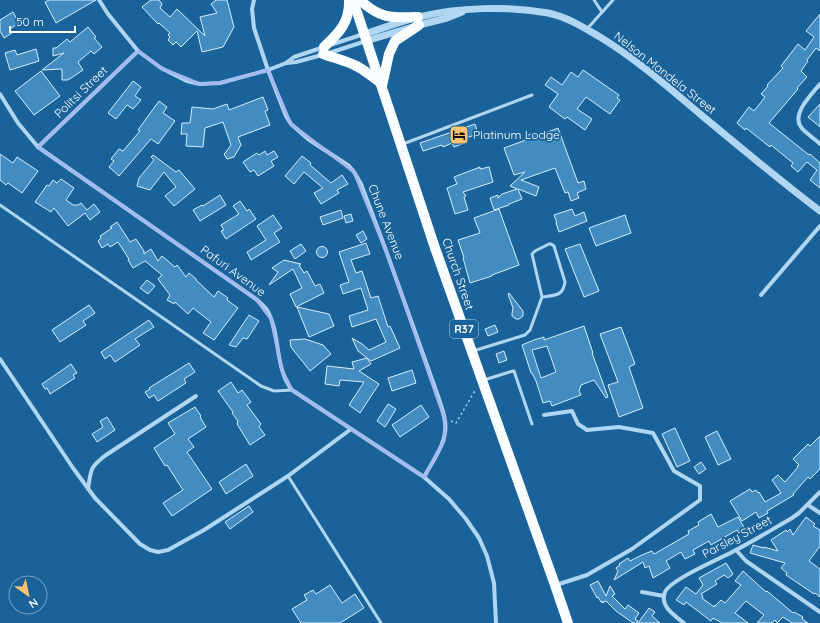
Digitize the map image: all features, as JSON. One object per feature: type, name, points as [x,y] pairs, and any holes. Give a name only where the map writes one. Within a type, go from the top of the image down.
[{"type":"main road","points":[[349,0],[349,8],[343,25],[324,51],[361,68],[381,85],[388,58],[395,41],[418,21]]},
{"type":"main road","name":"Church Street","points":[[353,0],[435,248],[471,351],[480,383],[568,623]]},
{"type":"main road","points":[[360,0],[383,16],[418,21]]},
{"type":"street","points":[[99,0],[108,14],[138,51],[161,68],[187,81],[200,84],[220,83],[268,70],[286,63],[296,62],[365,37]]},
{"type":"street","name":"Chune Avenue","points":[[254,0],[252,9],[254,28],[286,116],[291,124],[308,139],[349,166],[354,172],[361,184],[391,264],[445,420],[446,431],[444,441],[424,477]]},
{"type":"street","name":"Nelson Mandela Street","points":[[365,37],[443,12],[471,9],[522,10],[549,13],[567,19],[620,49],[820,211]]},
{"type":"street","points":[[286,63],[294,57],[324,51],[365,37]]},
{"type":"street","name":"Politsi Street","points":[[38,147],[138,51]]},
{"type":"street","points":[[820,84],[800,109],[798,115],[800,127],[820,144]]},
{"type":"street","name":"Pafuri Avenue","points":[[0,94],[18,123],[38,147],[263,305],[271,319],[282,370],[288,385],[292,390],[424,477],[449,499],[466,519],[479,538],[487,556],[494,583],[496,623]]},
{"type":"street","points":[[761,295],[820,226]]},
{"type":"street","points":[[0,359],[73,468],[95,498],[144,548],[158,552],[168,550],[204,530],[288,476],[351,429]]},
{"type":"street","points":[[88,489],[90,472],[98,461],[196,396]]},
{"type":"street","points":[[544,415],[572,411],[578,424],[587,430],[619,427],[653,433],[674,471],[700,486],[700,500],[632,549],[586,575],[555,585]]},
{"type":"street","name":"Parsley Street","points":[[664,596],[669,586],[682,577],[736,550],[792,518],[808,505],[820,492]]},
{"type":"street","points":[[808,505],[820,513]]},
{"type":"street","points":[[736,550],[746,561],[820,612]]},
{"type":"street","points":[[642,592],[664,596],[667,609],[684,623]]},
{"type":"lane","points":[[594,0],[602,12]]},
{"type":"lane","points":[[587,29],[613,0]]},
{"type":"lane","points":[[402,145],[532,95]]},
{"type":"lane","points":[[0,205],[261,386],[274,391],[292,390]]},
{"type":"lane","points":[[471,351],[528,333],[542,297],[532,254],[534,251],[552,244],[554,246],[565,282],[564,288],[563,292],[560,294],[542,297]]},
{"type":"lane","points":[[480,383],[514,371],[532,424]]},
{"type":"lane","points":[[288,476],[380,623]]},
{"type":"path","points":[[445,420],[456,423],[480,383]]},
{"type":"highlighted area","points":[[138,51],[161,68],[200,84],[220,83],[268,70],[291,124],[354,172],[388,256],[445,420],[444,441],[424,477],[292,390],[282,370],[271,319],[256,299],[38,147]]},
{"type":"building","points":[[49,0],[96,0],[56,23],[45,2]]},
{"type":"building","points":[[151,0],[159,0],[162,4],[160,8],[170,17],[177,9],[205,36],[200,17],[217,13],[211,4],[216,0],[227,0],[234,27],[223,47],[202,52],[197,31],[181,47],[176,42],[173,45],[168,40],[170,37],[168,35],[170,33],[159,23],[158,24],[142,7]]},
{"type":"building","points":[[13,12],[19,23],[10,29],[12,33],[4,38],[0,31],[0,20]]},
{"type":"building","points":[[820,14],[820,51],[816,48],[807,60],[808,61],[801,71],[807,77],[769,123],[820,163],[820,188],[810,180],[817,170],[807,162],[798,172],[791,166],[793,163],[771,145],[770,147],[746,128],[745,130],[737,123],[749,107],[754,111],[765,97],[761,94],[768,86],[767,85],[783,68],[781,66],[798,44],[805,50],[814,37],[806,31]]},
{"type":"building","points":[[88,27],[96,37],[94,38],[102,47],[94,54],[91,51],[78,62],[83,70],[68,80],[62,80],[62,69],[42,70],[64,53],[53,56],[53,48],[56,48],[67,39],[70,42]]},
{"type":"building","points":[[36,49],[39,61],[10,70],[5,53],[15,50],[17,55]]},
{"type":"building","points":[[583,70],[619,95],[617,98],[620,100],[610,114],[586,97],[577,109],[592,119],[585,130],[567,117],[565,119],[549,107],[558,94],[545,85],[551,77],[562,85],[571,72],[578,77]]},
{"type":"building","points":[[41,71],[60,96],[34,115],[15,91]]},
{"type":"building","points":[[133,81],[141,87],[135,96],[141,100],[133,109],[127,105],[116,119],[108,113]]},
{"type":"building","points":[[263,97],[268,110],[265,111],[270,125],[238,137],[241,145],[234,157],[227,159],[224,154],[231,145],[223,122],[205,128],[203,147],[186,146],[187,134],[181,134],[182,123],[190,123],[192,107],[213,109],[227,104],[229,110]]},
{"type":"building","points":[[159,101],[167,107],[163,113],[175,121],[158,144],[151,139],[119,176],[109,167],[114,161],[111,159],[119,149],[123,151],[140,131],[138,130]]},
{"type":"building","points":[[820,104],[820,127],[808,117]]},
{"type":"building","name":"Platinum Lodge","points":[[475,124],[478,134],[466,138],[467,142],[454,147],[452,143],[443,147],[442,145],[423,151],[420,143]]},
{"type":"building","points":[[558,128],[578,183],[584,181],[586,189],[577,193],[579,198],[571,201],[568,192],[565,193],[555,168],[521,180],[539,187],[536,196],[518,189],[522,199],[494,210],[490,198],[498,195],[498,198],[502,194],[517,189],[510,186],[525,172],[514,175],[504,148],[526,140],[525,136],[534,133],[535,137]]},
{"type":"building","points":[[265,151],[267,155],[274,151],[278,157],[271,161],[274,166],[258,176],[254,170],[250,172],[243,162],[257,153],[259,155]]},
{"type":"building","points":[[0,154],[13,163],[17,157],[38,171],[22,193],[8,183],[6,185],[0,180]]},
{"type":"building","points":[[153,155],[176,172],[179,170],[195,189],[174,206],[165,196],[176,187],[164,172],[150,190],[137,186],[139,178],[154,160],[151,157]]},
{"type":"building","points":[[302,156],[331,183],[342,175],[348,184],[337,190],[339,193],[321,204],[314,193],[323,188],[304,172],[294,184],[285,176]]},
{"type":"building","points":[[480,167],[480,169],[489,167],[493,182],[463,192],[466,196],[464,197],[468,210],[455,214],[447,188],[457,184],[454,177]]},
{"type":"building","points":[[61,179],[74,188],[66,200],[73,205],[78,205],[81,203],[87,210],[94,204],[100,212],[90,220],[85,213],[68,226],[54,208],[51,212],[35,202],[47,185],[49,186],[53,180],[57,183]]},
{"type":"building","points":[[220,195],[226,205],[200,221],[193,210],[202,205],[203,206]]},
{"type":"building","points":[[240,201],[247,211],[249,209],[256,219],[226,239],[221,231],[224,230],[221,225],[239,214],[233,206]]},
{"type":"building","points":[[499,209],[519,265],[470,283],[458,240],[480,233],[474,218]]},
{"type":"building","points":[[572,209],[575,216],[584,212],[587,221],[559,232],[554,215]]},
{"type":"building","points":[[341,210],[343,218],[323,225],[320,217]]},
{"type":"building","points":[[351,214],[353,221],[346,223],[344,216]]},
{"type":"building","points":[[273,215],[282,228],[274,233],[280,242],[251,260],[247,252],[266,240],[257,226]]},
{"type":"building","points":[[625,215],[631,233],[596,246],[589,228]]},
{"type":"building","points":[[117,222],[130,242],[136,239],[144,251],[144,254],[151,249],[158,261],[162,256],[175,267],[177,265],[186,277],[189,273],[214,297],[218,291],[238,308],[214,340],[203,333],[211,322],[193,308],[188,314],[175,302],[174,304],[167,300],[170,295],[158,279],[162,275],[145,261],[133,268],[118,242],[110,247],[108,244],[102,248],[98,241],[101,238],[100,236],[112,228],[110,227]]},
{"type":"building","points":[[363,231],[367,239],[361,243],[356,235]]},
{"type":"building","points":[[366,243],[370,254],[351,260],[356,273],[362,271],[371,298],[378,296],[388,327],[390,326],[400,348],[371,361],[358,351],[352,338],[369,350],[386,342],[376,319],[352,327],[349,316],[368,310],[361,288],[343,294],[340,285],[349,282],[339,252]]},
{"type":"building","points":[[301,244],[306,251],[295,259],[290,251]]},
{"type":"building","points":[[580,244],[599,291],[584,297],[565,249]]},
{"type":"building","points":[[320,247],[324,247],[326,248],[326,256],[320,257],[317,254],[317,250]]},
{"type":"building","points":[[284,260],[301,264],[299,265],[304,273],[307,271],[315,286],[320,284],[324,293],[296,307],[290,294],[302,288],[293,269],[269,285],[278,272],[272,268]]},
{"type":"building","points":[[147,280],[155,286],[148,294],[140,288]]},
{"type":"building","points":[[509,293],[523,311],[523,316],[519,319],[512,316],[513,308],[508,294]]},
{"type":"building","points":[[89,305],[95,313],[83,321],[86,325],[60,342],[52,330]]},
{"type":"building","points":[[297,307],[329,314],[334,326],[309,337]]},
{"type":"building","points":[[249,315],[259,321],[247,339],[243,338],[236,347],[229,345]]},
{"type":"building","points":[[149,320],[154,327],[135,339],[140,345],[115,362],[110,355],[105,359],[101,352]]},
{"type":"building","points":[[495,325],[498,332],[488,336],[485,329]]},
{"type":"building","points":[[584,326],[608,397],[606,398],[594,380],[581,385],[579,391],[581,395],[552,406],[550,401],[543,403],[522,345],[544,337],[544,340]],"holes":[[[547,346],[556,372],[541,378],[532,350]]]},
{"type":"building","points":[[621,327],[635,364],[629,367],[643,408],[619,417],[608,385],[618,382],[600,334]]},
{"type":"building","points":[[305,339],[323,345],[331,354],[310,371],[291,347],[290,340]]},
{"type":"building","points":[[504,351],[507,360],[499,363],[496,354]]},
{"type":"building","points":[[367,358],[371,364],[359,371],[379,384],[360,413],[349,405],[364,382],[340,380],[339,386],[325,384],[327,366],[354,369],[352,362]]},
{"type":"building","points":[[189,363],[195,372],[184,379],[186,383],[158,401],[154,395],[149,398],[145,392],[150,389],[149,388]]},
{"type":"building","points":[[71,364],[77,373],[73,375],[75,378],[50,394],[47,388],[45,389],[42,384]]},
{"type":"building","points":[[412,370],[416,383],[392,391],[388,378]]},
{"type":"building","points":[[231,382],[238,393],[242,390],[251,402],[247,405],[261,424],[259,427],[265,435],[250,445],[237,424],[238,421],[232,413],[233,412],[218,391]]},
{"type":"building","points":[[388,404],[396,409],[385,427],[377,421]]},
{"type":"building","points":[[421,405],[429,417],[400,437],[392,425]]},
{"type":"building","points":[[195,407],[206,427],[188,439],[194,447],[187,452],[212,489],[172,516],[163,503],[183,490],[154,448],[175,434],[168,423]]},
{"type":"building","points":[[107,417],[115,430],[97,442],[92,434],[103,427],[100,421]]},
{"type":"building","points":[[675,428],[690,461],[677,467],[662,434]]},
{"type":"building","points":[[717,431],[731,459],[718,465],[705,437]]},
{"type":"building","points":[[820,436],[820,469],[810,479],[808,477],[793,494],[794,495],[767,511],[768,513],[759,518],[756,512],[742,521],[730,501],[750,489],[752,492],[756,490],[758,493],[759,492],[765,502],[781,493],[772,480],[778,475],[785,482],[799,465],[793,459],[808,444],[810,446]]},
{"type":"building","points":[[701,462],[706,469],[699,474],[694,467]]},
{"type":"building","points":[[246,464],[253,476],[226,494],[219,482]]},
{"type":"building","points":[[249,506],[253,512],[230,529],[225,522]]},
{"type":"building","points":[[711,514],[718,527],[738,517],[745,529],[739,533],[737,530],[711,545],[709,541],[693,550],[695,554],[685,559],[681,552],[666,561],[670,568],[653,578],[649,566],[645,568],[643,562],[614,580],[618,571],[616,568],[620,565],[619,564],[628,558],[630,561],[652,551],[654,554],[656,553],[689,534],[688,531],[699,525],[698,522]]},
{"type":"building","points":[[806,517],[815,524],[813,526],[820,530],[820,546],[809,561],[820,569],[820,597],[786,575],[787,573],[781,568],[785,563],[750,553],[753,545],[778,551],[771,540],[790,529],[793,535]]},
{"type":"building","points":[[726,563],[733,574],[728,578],[724,575],[715,581],[717,584],[701,594],[703,596],[702,598],[714,607],[721,600],[725,603],[741,585],[735,581],[743,571],[766,592],[767,591],[793,613],[794,612],[803,617],[802,619],[808,623],[792,623],[783,617],[777,623],[775,620],[772,623],[757,623],[764,615],[746,601],[735,613],[748,623],[722,623],[713,618],[711,621],[686,602],[684,605],[676,600],[686,587],[696,594],[703,585],[699,578]]},
{"type":"building","points":[[598,581],[606,596],[610,586],[615,594],[612,596],[625,609],[628,605],[639,613],[635,619],[638,621],[636,623],[633,623],[616,611],[606,601],[602,603],[603,601],[601,602],[598,597],[597,598],[590,585]]},
{"type":"building","points":[[330,585],[342,603],[355,594],[364,608],[340,623],[301,623],[292,609],[307,600],[304,595],[313,590],[316,594]]},
{"type":"building","points":[[649,608],[655,612],[652,616],[660,623],[638,623]]},
{"type":"place","name":"Platinum Lodge","points":[[459,135]]}]
